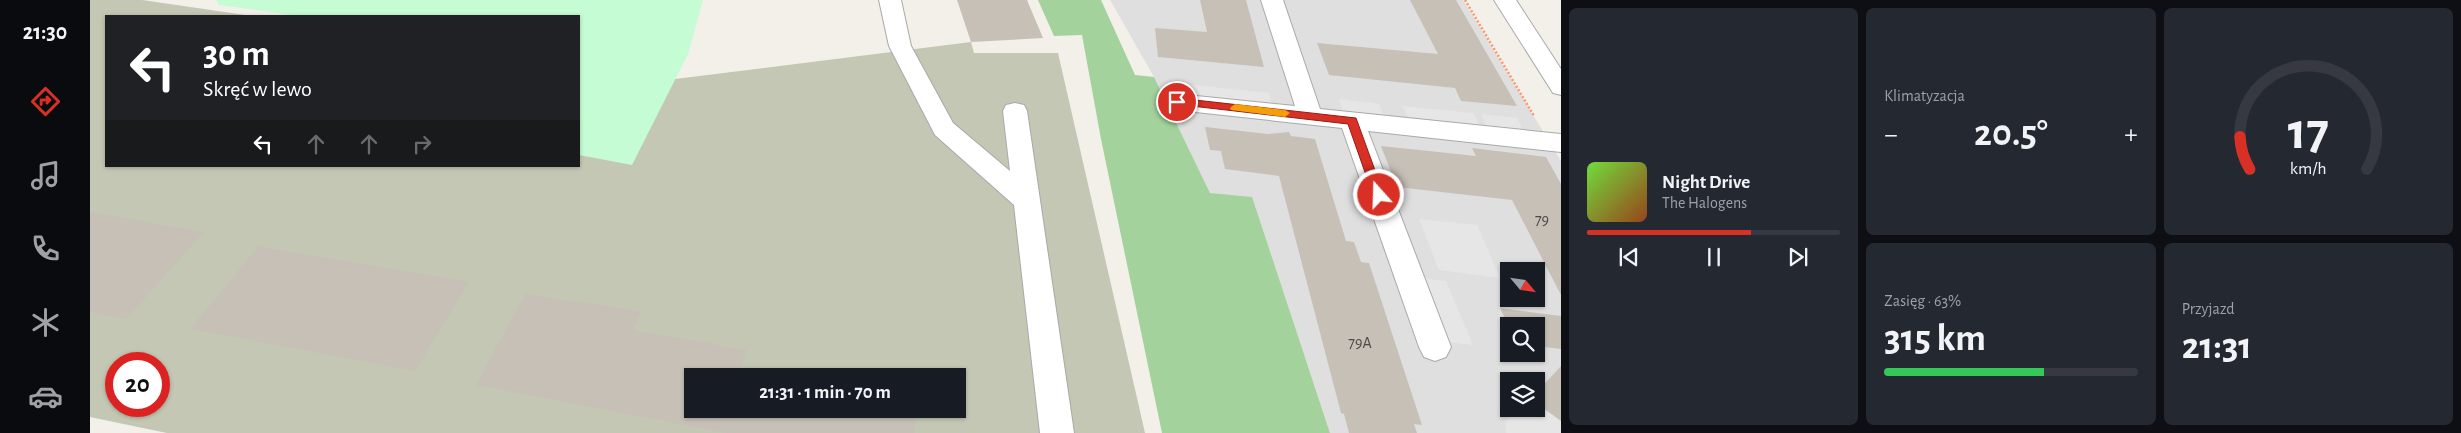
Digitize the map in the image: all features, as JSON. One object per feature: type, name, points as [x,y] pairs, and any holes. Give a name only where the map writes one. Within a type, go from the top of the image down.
[{"type":"street","points":[[890,0],[900,46],[944,129],[1026,200]]},
{"type":"street","points":[[1272,0],[1310,116]]},
{"type":"street","points":[[1505,0],[1561,87]]},
{"type":"street","points":[[1177,102],[1555,142]]},
{"type":"street","points":[[1015,111],[1057,433]]},
{"type":"street","points":[[1352,120],[1435,346]]},
{"type":"path","points":[[1465,0],[1555,142]]},
{"type":"shaded area","points":[[90,0],[142,0],[245,15],[105,15],[105,167],[580,167],[580,64],[675,79],[971,42],[974,53],[1058,53],[1145,433],[167,433],[90,417]]},
{"type":"shaded area","points":[[1110,0],[1463,0],[1561,161],[1561,433],[1330,433],[1305,357],[1210,193],[1154,77]]},
{"type":"shaded area","points":[[1174,83],[1269,93],[1272,105],[1176,95]]},
{"type":"shaded area","points":[[1339,99],[1379,104],[1384,116],[1343,112]]},
{"type":"shaded area","points":[[1402,106],[1473,113],[1480,126],[1409,119]]},
{"type":"shaded area","points":[[1481,114],[1517,118],[1524,131],[1487,127]]},
{"type":"shaded area","points":[[1419,219],[1477,225],[1500,278],[1439,270]]},
{"type":"shaded area","points":[[1421,278],[1446,281],[1473,345],[1446,342]]},
{"type":"shaded area","points":[[1561,406],[1561,433],[1506,433],[1505,422],[1511,417],[1545,417],[1545,409],[1553,415]]},
{"type":"green space","points":[[216,0],[703,0],[688,54],[632,165],[580,155],[580,15],[292,15],[219,5]]},
{"type":"green space","points":[[1038,0],[1101,0],[1135,75],[1154,77],[1210,193],[1252,197],[1330,433],[1162,433],[1101,139],[1082,35],[1054,36]]},
{"type":"building","points":[[957,0],[1027,0],[1043,38],[971,42]]},
{"type":"building","points":[[1200,0],[1246,0],[1264,67],[1158,57],[1155,28],[1207,32]]},
{"type":"building","points":[[1410,0],[1456,0],[1517,106],[1461,101],[1455,88],[1329,75],[1317,43],[1438,54]]},
{"type":"building","points":[[1205,127],[1268,134],[1289,132],[1291,136],[1315,139],[1346,241],[1354,242],[1361,262],[1369,263],[1422,425],[1414,424],[1417,433],[1349,433],[1344,414],[1341,413],[1279,176],[1225,169],[1221,151],[1210,150]]},
{"type":"building","points":[[1381,146],[1476,156],[1472,148],[1546,157],[1561,184],[1561,295],[1512,200],[1397,187]]},
{"type":"building","points":[[90,212],[204,232],[126,319],[90,312]]},
{"type":"building","points":[[259,246],[469,282],[415,371],[190,329]]},
{"type":"building","points":[[525,294],[641,311],[633,330],[746,350],[741,368],[684,368],[684,418],[916,418],[914,433],[726,433],[476,385]]},
{"type":"building","points":[[1500,308],[1561,316],[1561,349],[1545,347],[1545,317],[1504,317]]},
{"type":"building","points":[[1561,366],[1561,421],[1545,409],[1545,383]]},
{"type":"slow traffic","points":[[1235,108],[1285,113]]},
{"type":"route","points":[[1177,102],[1352,120],[1379,195]]}]
